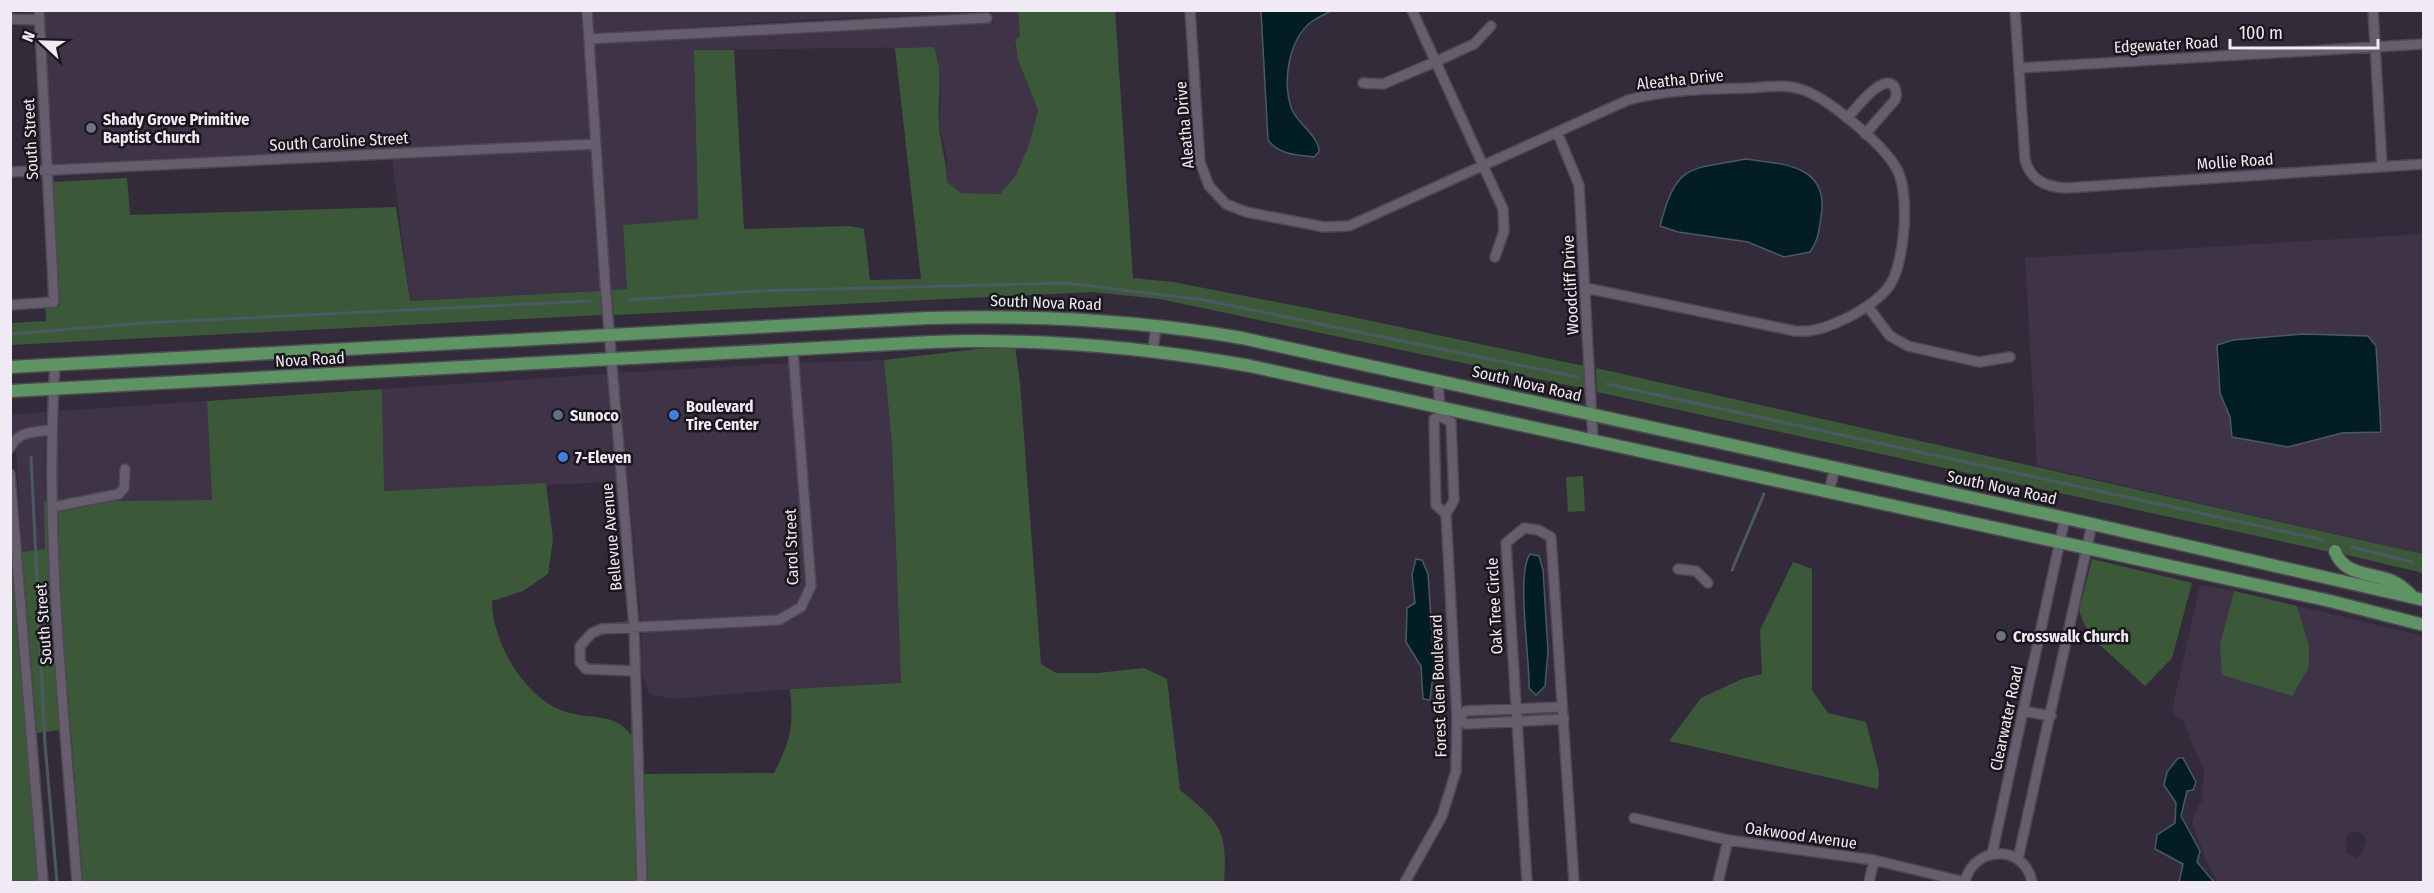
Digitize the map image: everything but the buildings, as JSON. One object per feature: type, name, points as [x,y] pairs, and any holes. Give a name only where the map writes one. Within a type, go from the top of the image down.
[{"type":"main road","name":"South Nova Road","points":[[610,335],[972,317],[1060,318],[1156,326],[1242,338],[2065,518],[2419,599]]},
{"type":"main road","name":"Nova Road","points":[[10,367],[610,335]]},
{"type":"main road","points":[[611,360],[972,341],[1054,342],[1153,350],[1250,366],[1440,411],[1593,440],[2326,600],[2424,625]]},
{"type":"main road","name":"Nova Road","points":[[10,391],[611,360]]},
{"type":"main road","points":[[2336,551],[2339,562],[2349,569],[2390,580],[2419,599]]},
{"type":"street","name":"Bellevue Avenue","points":[[587,10],[611,360],[634,627],[642,882]]},
{"type":"street","name":"Aleatha Drive","points":[[1191,10],[1200,162],[1204,179],[1226,204],[1246,212],[1340,227],[1356,224],[1608,108],[1648,94],[1789,86],[1800,88],[1821,98],[1847,118],[1896,166],[1904,191],[1902,251],[1898,269],[1886,290],[1868,307],[1832,325],[1804,332],[1586,288]]},
{"type":"street","points":[[1412,10],[1484,165],[1505,221],[1496,257]]},
{"type":"street","points":[[2015,10],[2019,68]]},
{"type":"street","points":[[2373,10],[2382,166]]},
{"type":"street","points":[[10,19],[39,15]]},
{"type":"street","name":"South Street","points":[[10,305],[54,302],[39,15]]},
{"type":"street","points":[[589,39],[987,18]]},
{"type":"street","points":[[1363,83],[1383,84],[1435,62],[1474,44],[1491,26]]},
{"type":"street","name":"Edgewater Road","points":[[2019,68],[2424,44]]},
{"type":"street","name":"Mollie Road","points":[[2019,68],[2025,160],[2031,175],[2049,186],[2066,188],[2424,164]]},
{"type":"street","points":[[1847,118],[1880,84],[1888,83],[1893,86],[1897,92],[1895,100],[1865,134]]},
{"type":"street","name":"Woodcliff Drive","points":[[1557,132],[1579,185],[1593,440]]},
{"type":"street","name":"South Caroline Street","points":[[10,172],[596,144]]},
{"type":"street","points":[[1868,307],[1890,336],[1908,346],[1979,362],[2010,357]]},
{"type":"street","points":[[1153,350],[1156,326]]},
{"type":"street","name":"Carol Street","points":[[635,671],[586,669],[580,662],[579,652],[585,638],[601,629],[779,620],[801,607],[811,586],[793,350]]},
{"type":"street","name":"South Street","points":[[55,364],[50,430],[55,606],[77,882]]},
{"type":"street","points":[[1438,380],[1440,411]]},
{"type":"street","name":"Forest Glen Boulevard","points":[[1405,882],[1442,816],[1456,771],[1456,718],[1446,514],[1454,500],[1451,422],[1440,411],[1434,419],[1436,506],[1446,514]]},
{"type":"street","points":[[10,448],[14,440],[25,433],[50,430]]},
{"type":"street","points":[[1830,492],[1835,468]]},
{"type":"street","points":[[53,507],[119,494],[124,488],[125,470]]},
{"type":"street","points":[[10,474],[43,882]]},
{"type":"street","name":"Clearwater Road","points":[[1992,854],[2065,518]]},
{"type":"street","points":[[2018,859],[2092,524]]},
{"type":"street","name":"Oak Tree Circle","points":[[1527,882],[1506,543],[1524,528],[1538,530],[1551,537],[1574,882]]},
{"type":"street","points":[[1678,569],[1702,574],[1708,583]]},
{"type":"street","points":[[1562,707],[1466,711],[1456,718],[1466,724],[1563,719]]},
{"type":"street","points":[[2024,711],[2051,716]]},
{"type":"street","name":"Oakwood Avenue","points":[[1634,818],[1728,840],[1874,860],[1965,882]]},
{"type":"street","points":[[1718,882],[1728,840]]},
{"type":"street","points":[[1965,882],[1974,863],[1992,854],[2007,854],[2018,859],[2027,869],[2032,882]]},
{"type":"street","points":[[1869,882],[1874,860]]},
{"type":"shaded area","points":[[44,11],[581,11],[590,139],[52,166]]},
{"type":"shaded area","points":[[592,11],[1018,11],[1020,37],[1015,39],[1018,60],[1038,110],[1030,142],[1016,175],[1000,194],[961,193],[947,182],[947,158],[939,126],[941,91],[938,58],[934,47],[694,50],[698,219],[623,225],[627,289],[611,290],[595,43],[994,22],[992,12],[803,20],[594,33]]},
{"type":"shaded area","points":[[591,149],[600,291],[410,301],[392,159]]},
{"type":"shaded area","points":[[2423,234],[2423,554],[2037,466],[2025,258]],"holes":[[[2303,334],[2368,336],[2376,346],[2378,384],[2354,432],[2331,436],[2229,421],[2230,417],[2220,393],[2217,345]]]},
{"type":"shaded area","points":[[884,360],[892,444],[901,683],[673,699],[650,694],[641,672],[642,632],[780,625],[794,619],[806,609],[816,586],[800,363]]},
{"type":"shaded area","points":[[789,363],[805,585],[796,604],[777,615],[641,621],[618,373]]},
{"type":"shaded area","points":[[607,374],[616,482],[383,491],[382,389]]},
{"type":"shaded area","points":[[207,401],[212,500],[113,501],[124,498],[130,488],[130,465],[119,464],[119,486],[116,490],[58,501],[57,411]]},
{"type":"shaded area","points":[[46,412],[45,425],[24,428],[11,435],[11,415]]},
{"type":"shaded area","points":[[45,436],[45,549],[22,552],[16,450],[19,443],[27,438]]},
{"type":"shaded area","points":[[2200,585],[2234,591],[2220,644],[2309,646],[2297,606],[2423,636],[2423,882],[2218,882],[2211,872],[2192,823],[2195,812],[2202,801],[2204,771],[2182,719],[2177,717],[2172,710]],"holes":[[[2351,831],[2362,834],[2366,840],[2362,853],[2356,858],[2346,852],[2347,835]]]},
{"type":"green space","points":[[1018,11],[1115,11],[1133,278],[1173,282],[1343,315],[1584,366],[1586,389],[1160,299],[1092,292],[614,315],[611,290],[627,289],[623,225],[698,219],[694,50],[734,50],[744,229],[850,226],[864,229],[870,280],[921,279],[895,48],[934,47],[939,67],[939,127],[947,182],[961,193],[1000,194],[1016,175],[1030,142],[1038,110],[1018,60],[1015,39],[1020,37]]},
{"type":"green space","points":[[127,178],[130,215],[396,207],[410,301],[600,291],[602,315],[11,345],[11,323],[46,321],[45,308],[60,306],[53,182]]},
{"type":"green space","points":[[1015,346],[1020,383],[1041,664],[1056,673],[1097,673],[1144,668],[1167,679],[1180,790],[1213,820],[1218,829],[1224,851],[1224,882],[648,882],[644,774],[774,773],[790,732],[792,713],[790,689],[901,683],[892,444],[884,360]]},
{"type":"green space","points":[[1596,368],[2423,554],[2423,573],[2343,554],[2339,545],[2329,547],[2330,552],[1597,392]]},
{"type":"green space","points":[[382,389],[384,491],[546,483],[553,539],[548,574],[523,591],[492,601],[498,635],[514,669],[539,697],[554,707],[570,713],[611,720],[625,728],[632,736],[637,882],[83,882],[61,607],[58,512],[113,501],[212,500],[207,401]]},
{"type":"green space","points":[[1583,476],[1585,511],[1568,512],[1566,477]]},
{"type":"green space","points":[[44,501],[47,501],[50,606],[60,730],[37,733],[22,552],[45,549]]},
{"type":"green space","points":[[10,528],[43,882],[11,882]]},
{"type":"green space","points":[[2092,559],[2192,583],[2172,658],[2145,686],[2089,635],[2079,611]]},
{"type":"green space","points":[[1793,562],[1812,569],[1812,690],[1828,713],[1866,722],[1879,773],[1878,789],[1669,741],[1701,698],[1742,679],[1762,674],[1760,630]]},
{"type":"green space","points":[[2234,591],[2297,606],[2309,646],[2309,667],[2292,696],[2222,675],[2220,644]]},
{"type":"water","points":[[1261,11],[1331,11],[1311,22],[1303,30],[1292,51],[1289,63],[1289,99],[1292,110],[1299,121],[1316,141],[1319,152],[1314,157],[1295,155],[1277,149],[1268,140]]},
{"type":"water","points":[[1746,159],[1801,170],[1811,177],[1818,187],[1822,200],[1821,217],[1819,231],[1810,252],[1784,257],[1748,242],[1678,232],[1660,226],[1673,190],[1688,173],[1698,168]]},
{"type":"water","points":[[2303,334],[2368,336],[2376,346],[2381,432],[2342,433],[2288,447],[2232,437],[2230,417],[2220,393],[2217,345],[2233,340]]},
{"type":"water","points":[[1530,554],[1539,556],[1543,570],[1548,651],[1545,686],[1536,695],[1529,688],[1524,597],[1526,564]]},
{"type":"water","points":[[1416,559],[1422,560],[1428,574],[1434,666],[1430,700],[1423,699],[1421,666],[1406,642],[1407,608],[1415,603],[1412,574]]},
{"type":"water","points":[[2178,758],[2183,758],[2196,782],[2193,790],[2187,791],[2181,816],[2200,851],[2197,862],[2214,882],[2179,882],[2183,864],[2155,849],[2157,835],[2175,823],[2176,803],[2164,785],[2167,772]]},
{"type":"waterway","points":[[628,300],[757,291],[1065,283],[1204,300],[1577,377]]},
{"type":"waterway","points":[[10,334],[144,323],[590,301]]},
{"type":"waterway","points":[[1607,384],[2324,540]]},
{"type":"waterway","points":[[31,457],[45,744],[57,882]]},
{"type":"waterway","points":[[1732,570],[1764,494]]},
{"type":"waterway","points":[[2351,547],[2413,562]]},
{"type":"place","name":"Shady Grove Primitive Baptist Church","points":[[91,128]]},
{"type":"place","name":"Sunoco","points":[[558,415]]},
{"type":"place","name":"Boulevard Tire Center","points":[[674,415]]},
{"type":"place","name":"7-Eleven","points":[[563,457]]},
{"type":"place","name":"Crosswalk Church","points":[[2001,636]]}]
